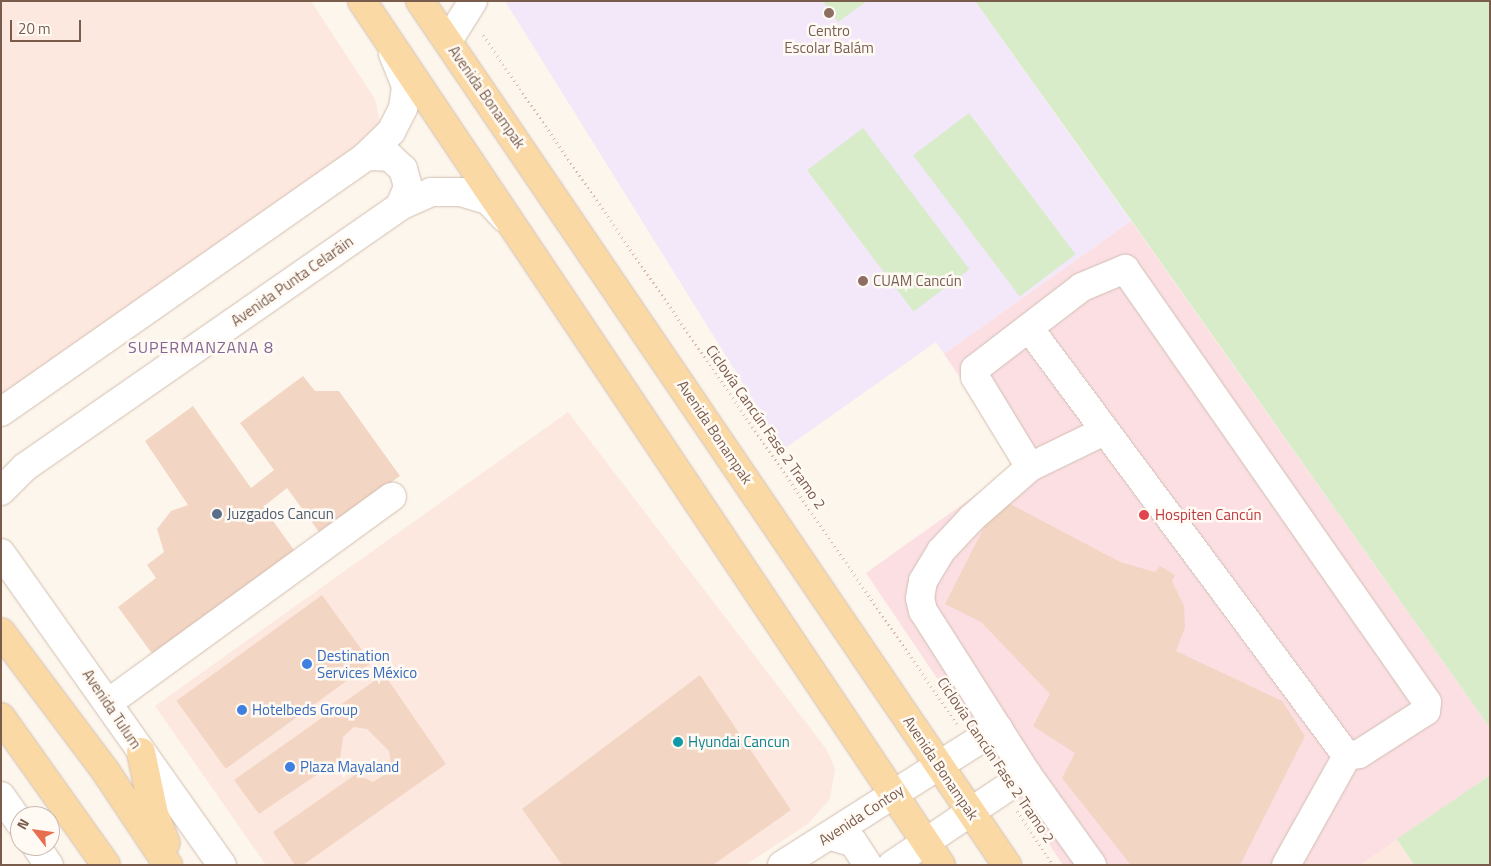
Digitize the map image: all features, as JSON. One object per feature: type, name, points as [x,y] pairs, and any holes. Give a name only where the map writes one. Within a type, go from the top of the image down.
[{"type":"main road","points":[[362,1],[941,865]]},
{"type":"main road","name":"Avenida Bonampak","points":[[420,1],[1007,865]]},
{"type":"main road","points":[[1,632],[106,772],[168,865]]},
{"type":"main road","points":[[1,717],[28,751],[106,865]]},
{"type":"main road","points":[[1,739],[28,751]]},
{"type":"main road","points":[[141,752],[154,814],[176,865]]},
{"type":"street","points":[[448,41],[470,7]]},
{"type":"street","points":[[1,412],[366,156],[391,132],[403,108],[406,86],[388,41]]},
{"type":"street","points":[[366,156],[390,157],[404,169],[408,187],[400,206]]},
{"type":"street","name":"Avenida Punta Celaráin","points":[[1,491],[13,464],[400,206],[431,192],[461,192],[488,200],[519,234]]},
{"type":"street","points":[[1030,467],[975,377],[979,364],[1082,288],[1125,269],[1424,695],[1426,711],[1359,754],[1347,756]]},
{"type":"street","points":[[1029,328],[1347,756]]},
{"type":"street","points":[[1092,865],[1027,774],[923,612],[920,598],[923,580],[941,551],[1030,467],[1104,431]]},
{"type":"street","points":[[108,703],[392,497]]},
{"type":"street","name":"Avenida Tulum","points":[[1,553],[222,865]]},
{"type":"street","name":"Avenida Contoy","points":[[782,865],[998,728]]},
{"type":"street","points":[[1286,865],[1347,756]]},
{"type":"street","points":[[892,865],[1002,789],[1027,774]]},
{"type":"street","points":[[1,796],[10,809]]},
{"type":"street","points":[[830,836],[853,842],[868,865]]},
{"type":"path","name":"Ciclovía Cancún Fase 2 Tramo 2","points":[[470,7],[972,744]]},
{"type":"path","name":"Ciclovía Cancún Fase 2 Tramo 2","points":[[1002,789],[1053,865]]},
{"type":"shaded area","points":[[1,1],[311,1],[375,99],[381,127],[365,149],[1,397]]},
{"type":"shaded area","name":"CUAM Cancún","points":[[505,1],[975,1],[1131,221],[944,354],[936,342],[784,449]]},
{"type":"shaded area","name":"Hospiten Cancún","points":[[1131,221],[1490,728],[1490,775],[1360,865],[1063,865],[866,573],[1019,464],[944,354]]},
{"type":"shaded area","points":[[568,412],[827,750],[835,769],[830,799],[808,824],[745,865],[266,865],[155,706]]},
{"type":"shaded area","points":[[1397,839],[1414,865],[1360,865]]},
{"type":"green space","points":[[823,1],[867,1],[838,22]]},
{"type":"green space","points":[[975,1],[1490,1],[1490,728],[1080,148]]},
{"type":"green space","points":[[969,113],[1076,254],[1020,296],[913,155]]},
{"type":"green space","points":[[863,128],[970,269],[914,311],[807,170]]},
{"type":"green space","points":[[1490,775],[1490,865],[1414,865],[1397,839]]},
{"type":"building","name":"Juzgados Cancun","points":[[303,376],[315,391],[339,391],[400,476],[319,532],[287,488],[263,507],[294,550],[153,655],[118,607],[156,578],[147,565],[164,552],[157,529],[171,511],[188,505],[145,441],[193,406],[251,488],[274,470],[240,423]]},
{"type":"building","points":[[999,498],[1120,562],[1155,572],[1160,566],[1175,575],[1172,581],[1184,606],[1185,627],[1176,651],[1282,701],[1305,736],[1240,865],[1130,864],[1062,778],[1075,753],[1033,726],[1050,694],[981,622],[945,604]]},
{"type":"building","points":[[322,595],[371,663],[226,769],[176,701]]},
{"type":"building","name":"Plaza Mayaland","points":[[384,674],[446,764],[303,865],[295,865],[273,832],[356,774],[373,782],[392,770],[389,751],[367,729],[354,727],[343,737],[340,759],[259,814],[234,780]]},
{"type":"building","name":"Hyundai Cancun","points":[[700,675],[791,810],[713,865],[562,865],[522,809]]},
{"type":"place","name":"Centro Escolar Balám","points":[[829,13]]},
{"type":"place","name":"CUAM Cancún","points":[[863,281]]},
{"type":"place","name":"Juzgados Cancun","points":[[217,514]]},
{"type":"place","name":"Hospiten Cancún","points":[[1144,515]]},
{"type":"place","name":"Destination Services México","points":[[307,664]]},
{"type":"place","name":"Hotelbeds Group","points":[[242,710]]},
{"type":"place","name":"Hyundai Cancun","points":[[678,742]]},
{"type":"place","name":"Plaza Mayaland","points":[[290,767]]},
{"type":"district","name":"SUPERMANZANA 8","points":[[201,347]]}]
